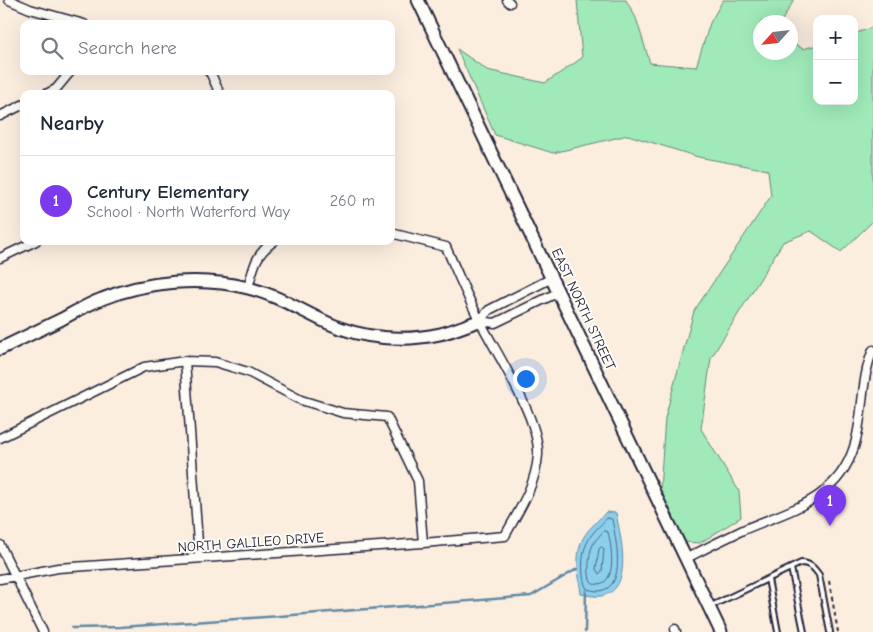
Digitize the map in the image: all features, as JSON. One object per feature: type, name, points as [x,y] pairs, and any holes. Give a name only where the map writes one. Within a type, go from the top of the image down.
[{"type":"street","points":[[10,0],[30,9],[70,20]]},
{"type":"street","name":"EAST NORTH STREET","points":[[418,0],[721,632]]},
{"type":"street","points":[[54,90],[68,75]]},
{"type":"street","points":[[210,75],[218,90]]},
{"type":"street","points":[[0,116],[20,106]]},
{"type":"street","points":[[395,234],[446,247],[480,321]]},
{"type":"street","points":[[0,258],[28,245]]},
{"type":"street","points":[[248,288],[255,261],[269,245]]},
{"type":"street","points":[[480,321],[488,310],[552,278]]},
{"type":"street","points":[[0,349],[102,298],[140,288],[178,282],[214,283],[248,288],[298,308],[330,324],[358,334],[388,338],[416,338],[441,334],[480,321],[495,323],[559,292]]},
{"type":"street","name":"NORTH GALILEO DRIVE","points":[[0,579],[58,568],[506,536],[533,482],[538,454],[534,428],[524,404],[480,321]]},
{"type":"street","points":[[685,559],[744,530],[799,508],[816,498],[831,485],[845,468],[855,446],[861,418],[866,376],[873,350]]},
{"type":"street","points":[[185,361],[200,557]]},
{"type":"street","points":[[0,438],[144,367],[185,361],[215,362],[248,372],[301,400],[343,413],[388,417],[418,481],[423,543]]},
{"type":"street","points":[[0,545],[43,632]]},
{"type":"lane","points":[[709,607],[791,568],[806,563],[819,575],[830,632]]},
{"type":"lane","points":[[791,568],[804,632]]},
{"type":"lane","points":[[768,579],[778,632]]},
{"type":"path","points":[[829,581],[838,632]]},
{"type":"green space","points":[[577,0],[626,0],[636,18],[650,63],[696,67],[710,23],[723,0],[794,0],[785,15],[753,15],[753,60],[798,60],[798,46],[803,49],[813,46],[813,105],[858,105],[858,33],[873,27],[873,221],[841,252],[811,231],[783,242],[711,358],[701,429],[739,491],[741,517],[700,543],[684,542],[660,490],[665,418],[694,311],[771,196],[768,170],[698,157],[628,135],[553,153],[495,135],[457,49],[487,70],[545,83],[582,58]]},
{"type":"water","points":[[606,512],[616,513],[622,547],[622,573],[618,584],[612,592],[601,596],[581,594],[578,562],[579,549],[589,530]]},
{"type":"waterway","points":[[72,628],[120,627],[280,616],[531,596],[577,569]]},
{"type":"waterway","points":[[585,632],[586,591]]},
{"type":"place","name":"Century Elementary","points":[[830,526]]}]
